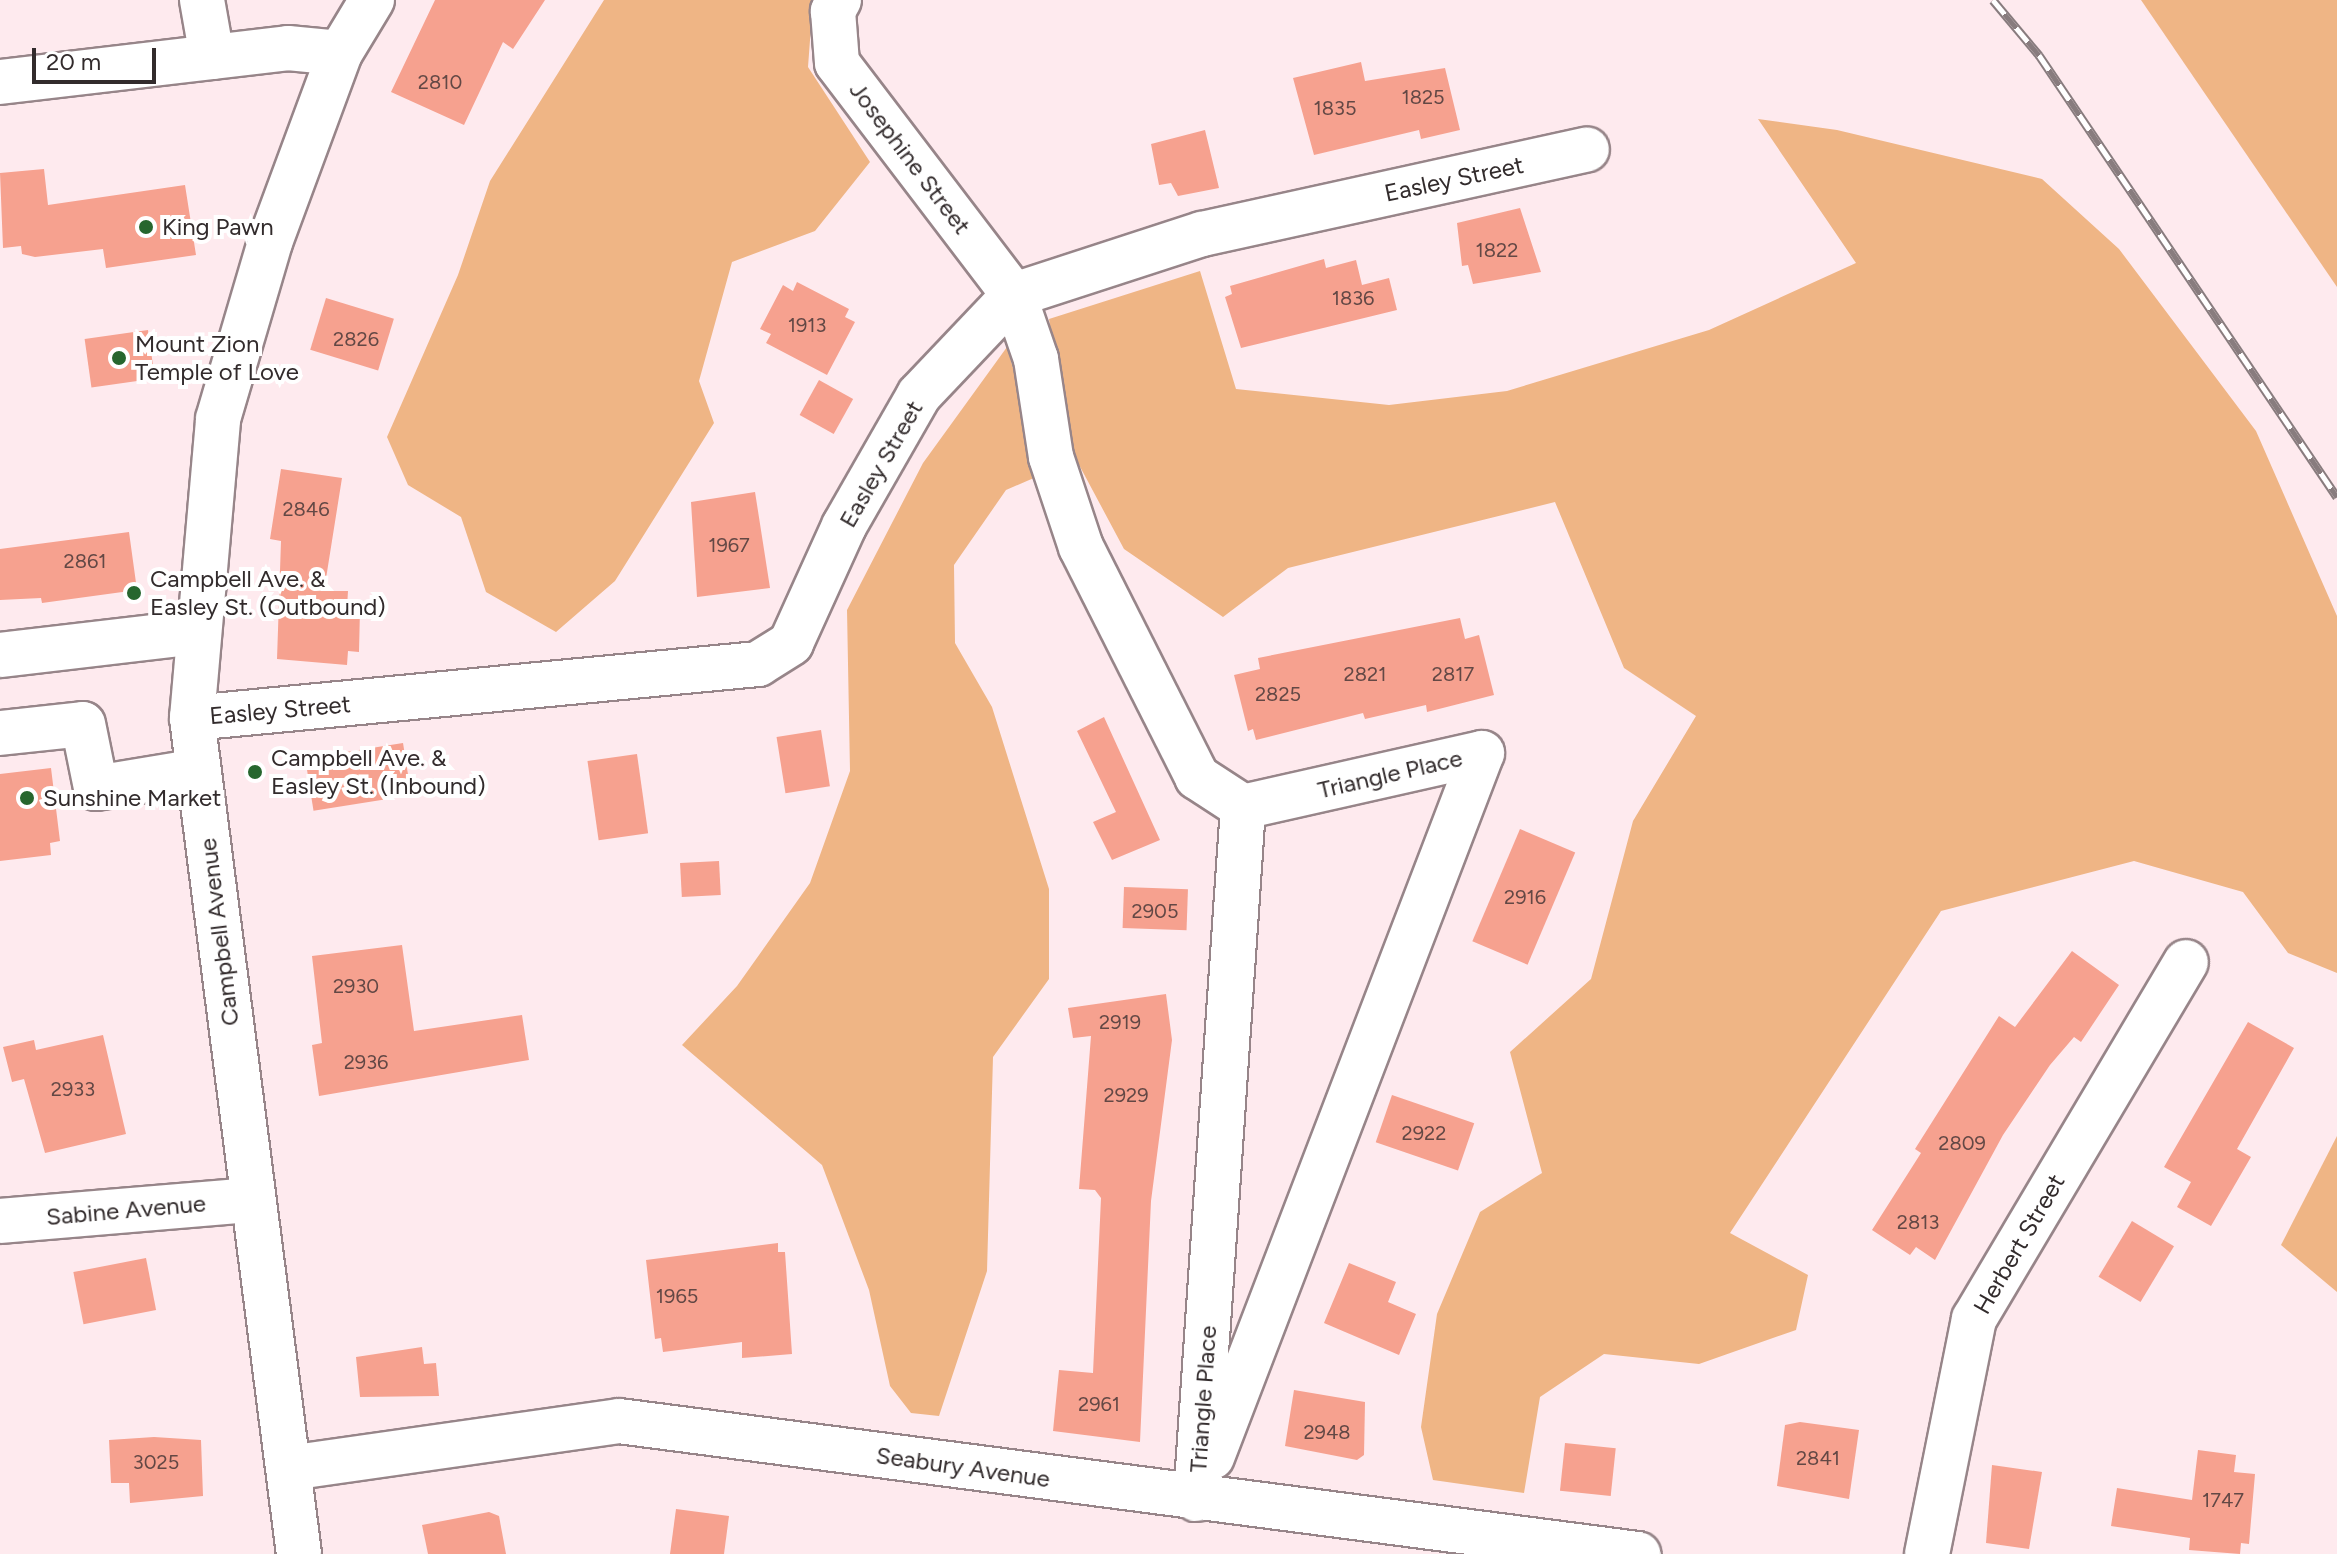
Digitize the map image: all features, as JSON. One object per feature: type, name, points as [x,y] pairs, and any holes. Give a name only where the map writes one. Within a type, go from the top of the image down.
[{"type":"street","points":[[202,0],[212,57]]},
{"type":"street","name":"Campbell Avenue","points":[[299,1554],[251,1200],[192,718],[197,632],[218,419],[270,242],[340,53],[372,0]]},
{"type":"street","name":"Josephine Street","points":[[836,5],[837,63],[1014,295],[1036,359],[1051,457],[1081,547],[1197,777],[1243,807]]},
{"type":"street","points":[[0,82],[288,48],[340,53]]},
{"type":"street","name":"Easley Street","points":[[192,718],[758,664],[791,643],[844,526],[919,395],[1014,295],[1202,234],[1587,149]]},
{"type":"street","points":[[0,655],[197,632]]},
{"type":"street","points":[[0,733],[83,724],[96,788],[199,771]]},
{"type":"street","name":"Triangle Place","points":[[1482,753],[1196,1499],[1243,807],[1482,753]]},
{"type":"street","name":"Herbert Street","points":[[1927,1554],[1974,1319],[2186,962]]},
{"type":"street","name":"Sabine Avenue","points":[[0,1221],[251,1200]]},
{"type":"street","name":"Seabury Avenue","points":[[289,1468],[619,1421],[1196,1499],[1638,1554]]},
{"type":"shaded area","points":[[604,0],[813,0],[808,67],[870,162],[815,231],[732,262],[699,381],[714,423],[615,581],[556,632],[486,592],[461,517],[408,485],[387,437],[458,275],[490,181]]},
{"type":"shaded area","points":[[2141,0],[2337,0],[2337,287]]},
{"type":"shaded area","points":[[1758,119],[1837,130],[2042,179],[2119,249],[2256,431],[2337,616],[2337,973],[2288,953],[2243,892],[2134,861],[1941,911],[1730,1233],[1808,1275],[1796,1330],[1699,1364],[1604,1354],[1540,1397],[1524,1493],[1433,1480],[1421,1427],[1437,1314],[1480,1212],[1542,1173],[1510,1052],[1591,979],[1633,821],[1696,716],[1624,668],[1555,502],[1288,568],[1223,617],[1124,549],[1069,446],[1049,319],[1200,271],[1236,389],[1389,405],[1507,391],[1709,330],[1856,263]]},
{"type":"shaded area","points":[[1007,347],[1043,474],[1006,490],[954,565],[955,643],[992,707],[1049,889],[1049,979],[993,1057],[987,1271],[939,1416],[911,1413],[890,1386],[869,1290],[822,1165],[682,1045],[737,986],[810,883],[850,771],[847,610],[923,463]]},
{"type":"shaded area","points":[[2337,1136],[2337,1292],[2281,1245]]},
{"type":"building","points":[[435,0],[545,0],[513,49],[503,42],[464,125],[391,92]]},
{"type":"building","points":[[1361,62],[1365,81],[1445,68],[1460,130],[1421,139],[1419,130],[1314,155],[1293,78]]},
{"type":"building","points":[[1205,130],[1219,188],[1178,196],[1171,183],[1159,185],[1151,144]]},
{"type":"building","points":[[44,169],[48,205],[185,185],[196,255],[106,268],[103,249],[35,257],[22,254],[21,246],[3,248],[0,173]]},
{"type":"building","points":[[1520,208],[1541,272],[1473,284],[1468,265],[1462,266],[1457,223]]},
{"type":"building","points":[[1324,259],[1326,268],[1356,260],[1362,285],[1389,278],[1397,310],[1241,348],[1225,297],[1232,294],[1230,286]]},
{"type":"building","points":[[797,282],[849,309],[845,317],[855,322],[827,375],[766,343],[771,334],[760,329],[783,285],[793,291]]},
{"type":"building","points":[[326,298],[394,319],[378,370],[310,350]]},
{"type":"building","name":"Mount Zion Temple of Love","points":[[148,330],[155,379],[91,387],[85,339]]},
{"type":"building","points":[[819,380],[853,399],[834,434],[800,415]]},
{"type":"building","points":[[281,469],[342,478],[324,591],[348,591],[347,608],[360,609],[359,652],[348,651],[347,665],[277,659],[281,541],[270,539]]},
{"type":"building","points":[[755,492],[770,588],[697,597],[691,502]]},
{"type":"building","points":[[129,532],[137,590],[42,603],[41,598],[0,600],[0,549]]},
{"type":"building","points":[[1460,618],[1465,639],[1479,635],[1494,695],[1427,712],[1426,705],[1365,719],[1363,713],[1256,740],[1253,729],[1248,731],[1234,675],[1260,669],[1258,658]]},
{"type":"building","points":[[1104,717],[1160,840],[1112,860],[1093,822],[1116,812],[1077,731]]},
{"type":"building","points":[[821,730],[830,786],[785,793],[777,737]]},
{"type":"building","points":[[403,743],[411,795],[314,811],[305,758]]},
{"type":"building","points":[[637,754],[648,833],[599,840],[587,761]]},
{"type":"building","name":"Sunshine Market","points":[[51,768],[60,841],[50,843],[51,855],[0,861],[0,774]]},
{"type":"building","points":[[1520,829],[1575,852],[1528,965],[1472,941]]},
{"type":"building","points":[[719,861],[721,895],[682,897],[680,863]]},
{"type":"building","points":[[1124,887],[1188,889],[1187,930],[1123,928]]},
{"type":"building","points":[[402,945],[414,1031],[522,1015],[529,1060],[319,1096],[312,1045],[322,1043],[312,956]]},
{"type":"building","points":[[2072,951],[2119,985],[2081,1042],[2074,1037],[2050,1065],[2003,1135],[1935,1260],[1916,1247],[1910,1255],[1872,1230],[1921,1153],[1915,1149],[1999,1016],[2015,1027]]},
{"type":"building","points":[[1166,994],[1172,1040],[1151,1201],[1140,1442],[1053,1431],[1059,1370],[1093,1373],[1101,1198],[1095,1190],[1079,1189],[1091,1036],[1073,1038],[1068,1008]]},
{"type":"building","points":[[2248,1022],[2294,1048],[2237,1149],[2251,1157],[2211,1226],[2177,1207],[2191,1182],[2164,1167]]},
{"type":"building","points":[[103,1035],[126,1134],[45,1153],[24,1079],[12,1082],[3,1047],[34,1040],[36,1050]]},
{"type":"building","points":[[1392,1095],[1474,1123],[1458,1171],[1376,1142]]},
{"type":"building","points":[[2132,1221],[2174,1246],[2141,1302],[2099,1277]]},
{"type":"building","points":[[778,1243],[778,1252],[785,1252],[792,1354],[742,1358],[742,1342],[663,1352],[661,1338],[655,1339],[646,1260]]},
{"type":"building","points":[[146,1258],[156,1310],[83,1324],[73,1272]]},
{"type":"building","points":[[1349,1263],[1396,1282],[1388,1302],[1416,1314],[1399,1355],[1324,1323]]},
{"type":"building","points":[[422,1347],[424,1364],[436,1363],[439,1396],[360,1397],[356,1357]]},
{"type":"building","points":[[1294,1390],[1365,1402],[1364,1455],[1357,1460],[1285,1446]]},
{"type":"building","points":[[1800,1422],[1859,1430],[1849,1499],[1777,1486],[1785,1425]]},
{"type":"building","points":[[154,1437],[201,1440],[203,1496],[130,1503],[129,1483],[111,1483],[109,1440]]},
{"type":"building","points":[[1565,1443],[1616,1448],[1611,1496],[1560,1491]]},
{"type":"building","points":[[2198,1450],[2236,1455],[2234,1472],[2255,1474],[2249,1544],[2241,1543],[2240,1554],[2189,1550],[2190,1538],[2111,1526],[2117,1488],[2192,1500]]},
{"type":"building","points":[[1992,1465],[2042,1472],[2029,1549],[1986,1543]]},
{"type":"building","points":[[676,1509],[729,1516],[724,1554],[670,1554]]},
{"type":"building","points":[[489,1512],[499,1516],[506,1554],[428,1554],[422,1525]]},
{"type":"railway","points":[[1993,0],[2039,55],[2337,497]]},
{"type":"place","name":"King Pawn","points":[[146,227]]},
{"type":"place","name":"Mount Zion Temple of Love","points":[[119,358]]},
{"type":"place","name":"Campbell Ave. & Easley St. (Outbound)","points":[[134,593]]},
{"type":"place","name":"Campbell Ave. & Easley St. (Inbound)","points":[[255,772]]},
{"type":"place","name":"Sunshine Market","points":[[27,798]]}]
